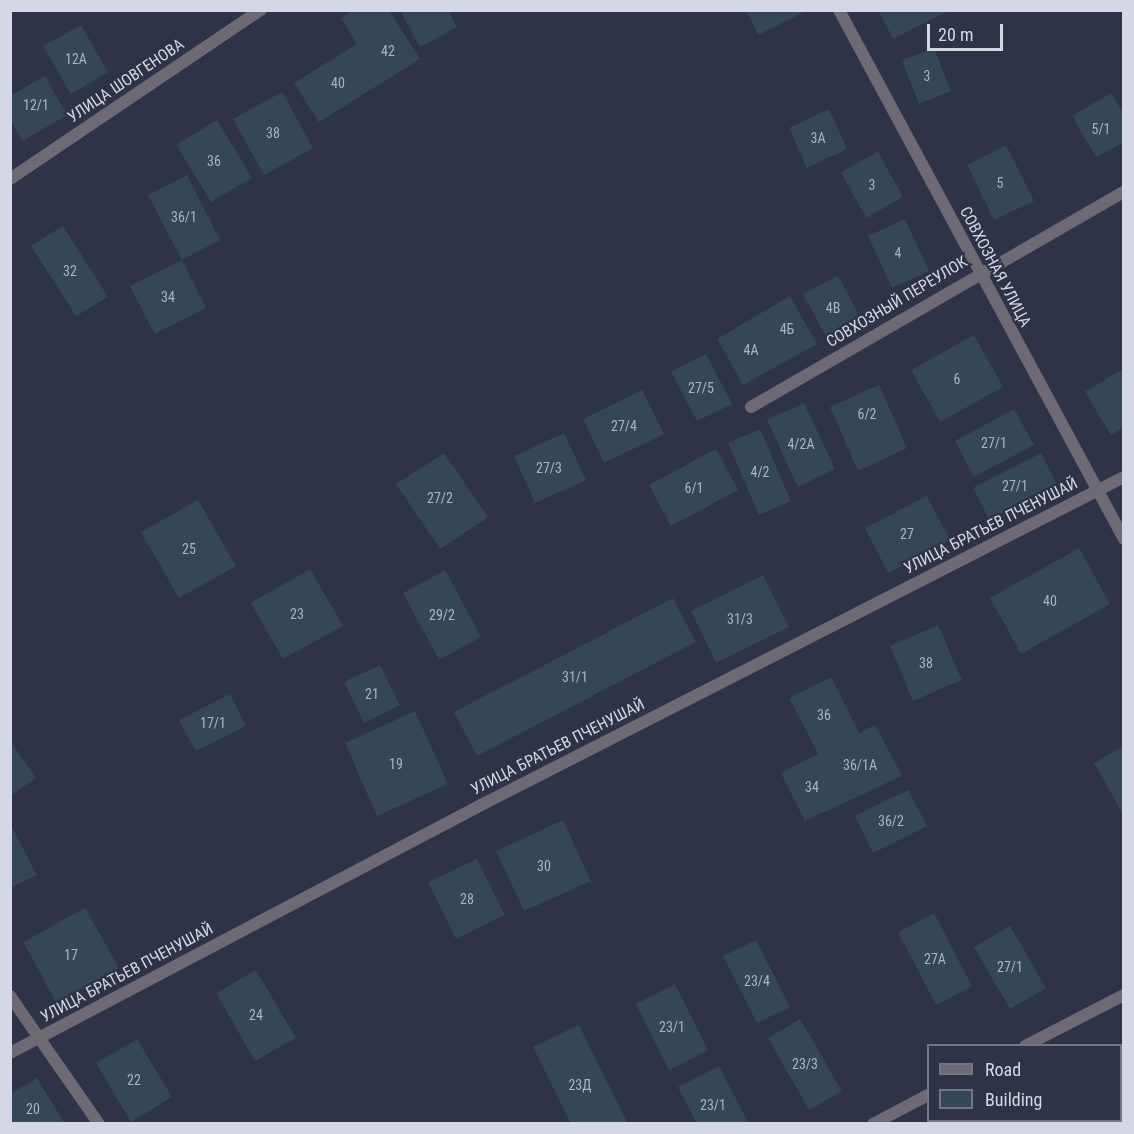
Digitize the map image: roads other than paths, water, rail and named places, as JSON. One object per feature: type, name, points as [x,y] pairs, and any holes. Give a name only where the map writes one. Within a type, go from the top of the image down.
[{"type":"street","name":"УЛИЦА ШОВГЕНОВА","points":[[10,179],[261,10]]},
{"type":"street","name":"СОВХОЗНАЯ УЛИЦА","points":[[839,10],[1124,539]]},
{"type":"street","name":"СОВХОЗНЫЙ ПЕРЕУЛОК","points":[[751,407],[979,273],[1124,192]]},
{"type":"street","name":"УЛИЦА БРАТЬЕВ ПЧЕНУШАЙ","points":[[10,1053],[485,803],[1124,477]]},
{"type":"street","points":[[1029,1044],[1124,995]]},
{"type":"street","points":[[10,996],[41,1036],[99,1124]]},
{"type":"street","points":[[873,1124],[927,1096]]}]
